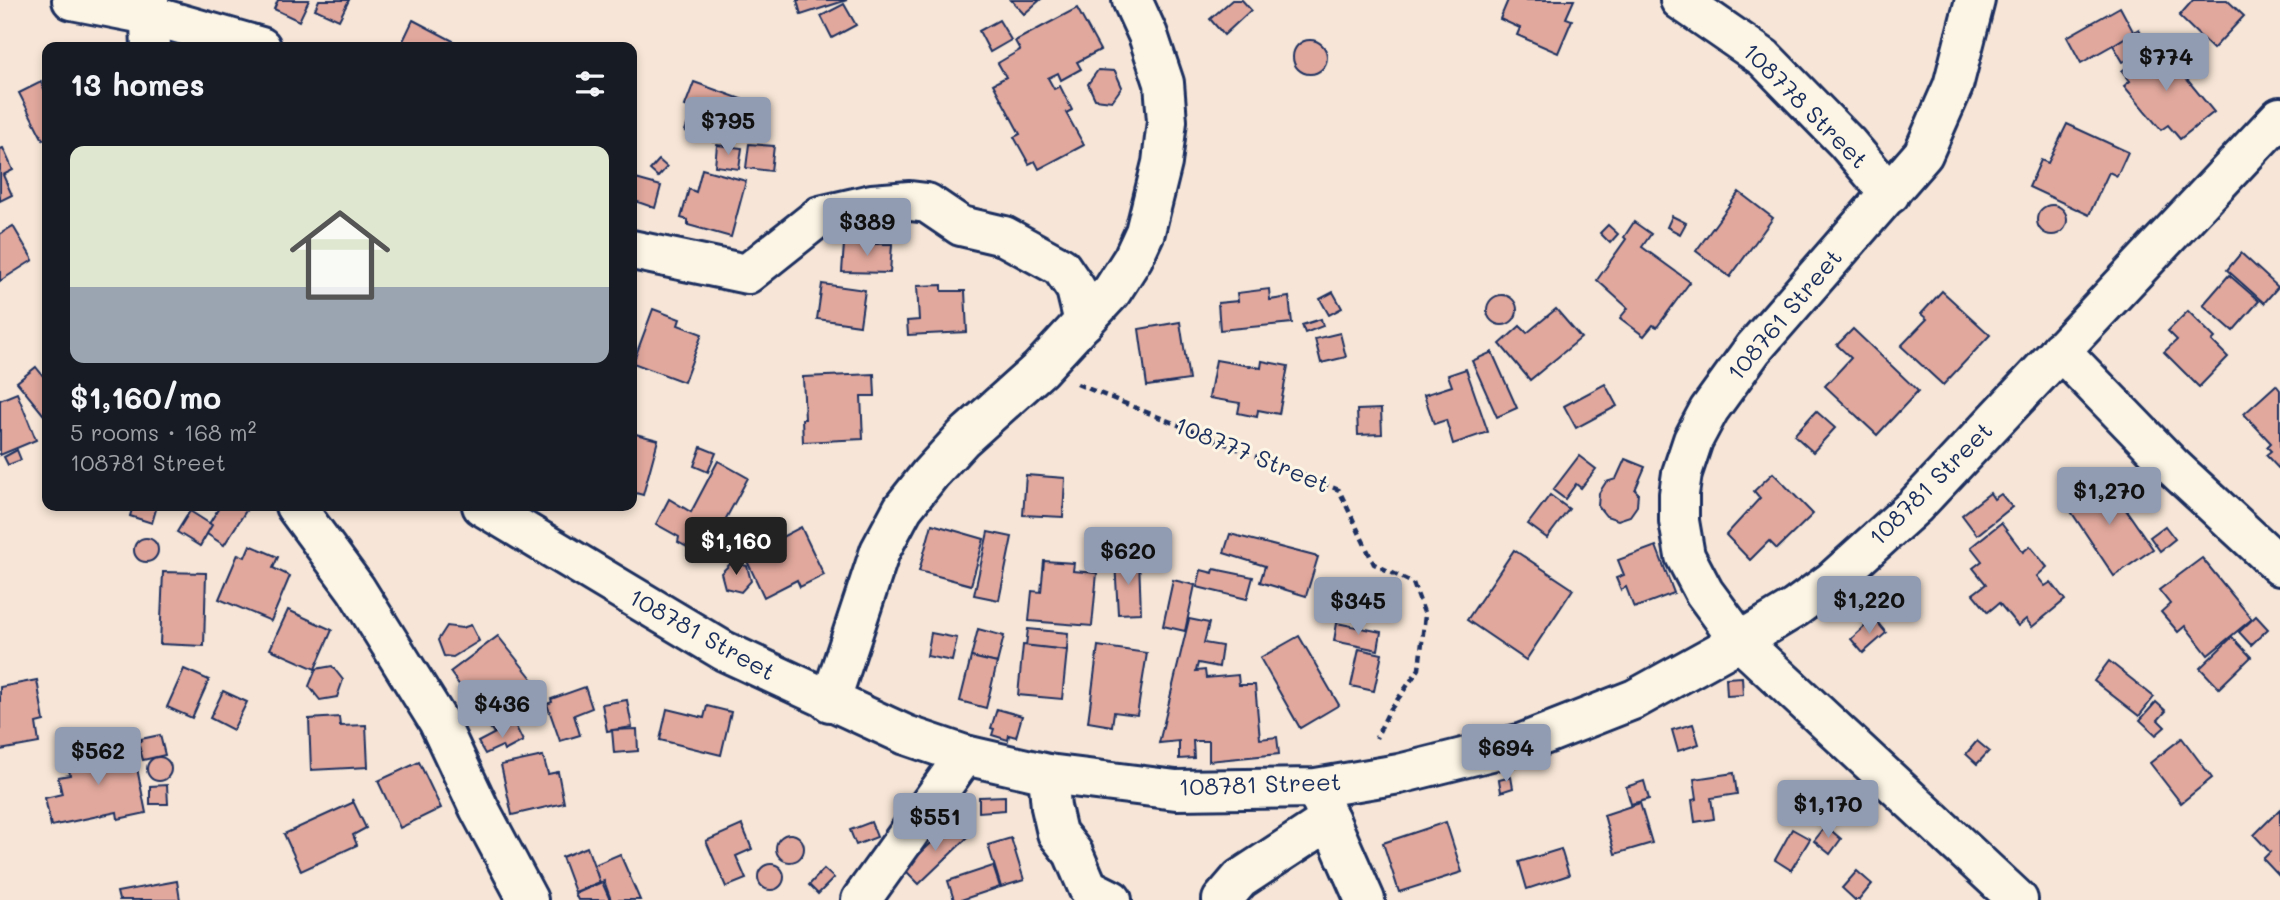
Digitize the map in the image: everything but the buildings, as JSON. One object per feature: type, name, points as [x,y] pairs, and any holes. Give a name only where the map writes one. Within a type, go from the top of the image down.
[{"type":"street","points":[[72,0],[240,42]]},
{"type":"street","points":[[830,702],[880,551],[903,508],[963,438],[1040,369],[1112,291],[1133,258],[1145,232],[1162,163],[1167,121],[1164,83],[1148,35],[1132,0]]},
{"type":"street","name":"108778 Street","points":[[1680,0],[1764,58],[1847,143],[1890,194]]},
{"type":"street","name":"108761 Street","points":[[1975,0],[1953,86],[1938,126],[1923,154],[1753,349],[1709,410],[1693,440],[1682,473],[1679,521],[1685,555],[1704,592],[1740,641],[2018,900]]},
{"type":"street","name":"108781 Street","points":[[490,511],[724,652],[906,735],[965,755],[1048,774],[1323,804],[1356,781],[1399,774],[1523,743],[1635,699],[1795,608],[1832,581],[1915,506],[2280,117]]},
{"type":"street","points":[[637,251],[747,274],[820,216],[872,204],[910,201],[927,203],[961,226],[1004,236],[1061,267],[1076,289],[1084,322]]},
{"type":"street","points":[[2060,349],[2172,466],[2280,566]]},
{"type":"street","points":[[299,511],[356,589],[438,722],[479,808],[528,900]]},
{"type":"street","points":[[861,900],[965,755]]},
{"type":"street","points":[[1048,774],[1057,833],[1073,853],[1088,888],[1112,900]]},
{"type":"street","points":[[1222,900],[1240,879],[1323,804],[1365,900]]},
{"type":"path","name":"108777 Street","points":[[1040,369],[1339,490],[1374,564],[1413,583],[1425,615],[1419,669],[1388,713],[1356,781]]}]
